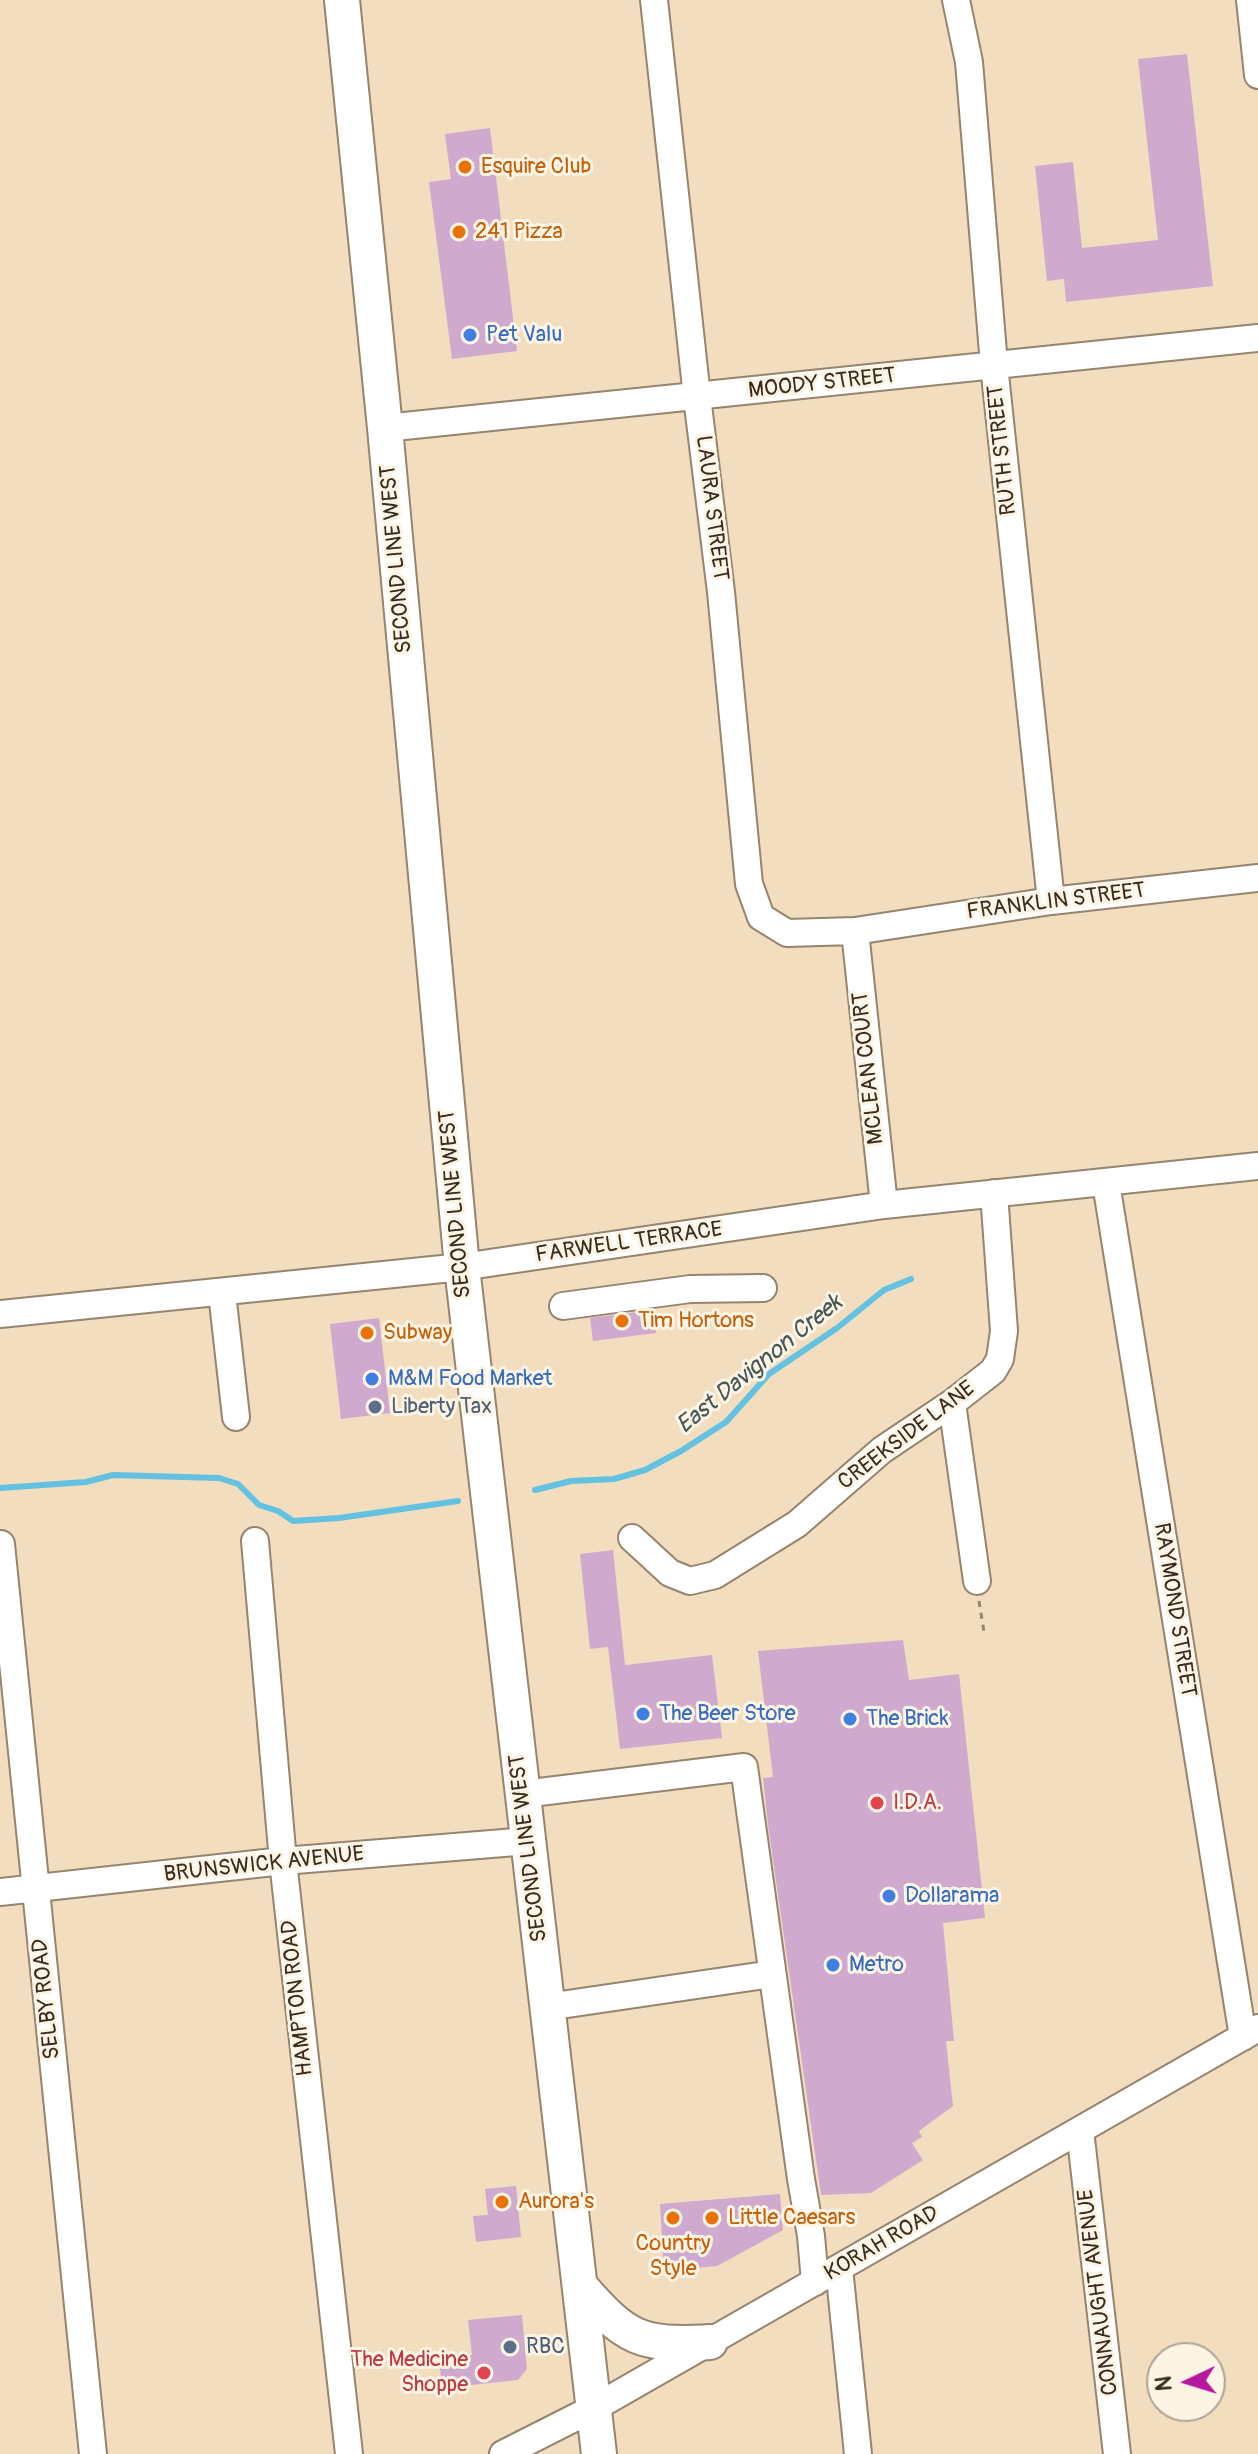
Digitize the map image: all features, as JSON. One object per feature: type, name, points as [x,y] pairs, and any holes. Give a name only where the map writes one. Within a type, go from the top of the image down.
[{"type":"main road","name":"SECOND LINE WEST","points":[[342,0],[385,428],[462,1267],[599,2454]]},
{"type":"main road","points":[[580,2286],[611,2321],[636,2336],[667,2344],[710,2342]]},
{"type":"street","name":"LAURA STREET","points":[[654,0],[721,592],[749,884],[761,917],[787,933],[855,931]]},
{"type":"street","name":"RUTH STREET","points":[[956,0],[969,62],[994,365],[1051,901]]},
{"type":"street","points":[[1250,0],[1258,75]]},
{"type":"street","name":"MOODY STREET","points":[[385,428],[1258,338]]},
{"type":"street","name":"FRANKLIN STREET","points":[[855,931],[1051,901],[1258,878]]},
{"type":"street","name":"MCLEAN COURT","points":[[855,931],[884,1205]]},
{"type":"street","name":"FARWELL TERRACE","points":[[0,1314],[462,1267],[884,1205],[1258,1166]]},
{"type":"street","name":"RAYMOND STREET","points":[[1106,1183],[1250,2032]]},
{"type":"street","name":"CREEKSIDE LANE","points":[[632,1538],[670,1573],[690,1581],[715,1575],[797,1524],[882,1450],[993,1371],[1000,1359],[1004,1331],[994,1193]]},
{"type":"street","points":[[563,1306],[690,1289],[763,1288]]},
{"type":"street","points":[[222,1293],[236,1417]]},
{"type":"street","points":[[952,1403],[977,1581]]},
{"type":"street","name":"HAMPTON ROAD","points":[[255,1541],[283,1861],[349,2454]]},
{"type":"street","name":"SELBY ROAD","points":[[1,1544],[93,2454]]},
{"type":"street","points":[[523,1794],[744,1767],[815,2282]]},
{"type":"street","name":"BRUNSWICK AVENUE","points":[[0,1892],[283,1861],[528,1841]]},
{"type":"street","points":[[547,2007],[772,1974]]},
{"type":"street","name":"KORAH ROAD","points":[[503,2454],[594,2408],[1250,2032]]},
{"type":"street","name":"CONNAUGHT AVENUE","points":[[1080,2130],[1117,2454]]},
{"type":"street","points":[[839,2268],[858,2454]]},
{"type":"path","points":[[977,1581],[984,1632]]},
{"type":"building","points":[[1187,54],[1213,286],[1066,302],[1064,279],[1047,281],[1035,166],[1073,162],[1082,248],[1158,240],[1138,59]]},
{"type":"building","points":[[490,128],[517,351],[452,359],[429,182],[451,179],[445,134]]},
{"type":"building","name":"Tim Hortons","points":[[653,1310],[656,1333],[593,1341],[590,1318]]},
{"type":"building","points":[[379,1318],[390,1413],[341,1419],[330,1324]]},
{"type":"building","points":[[613,1550],[625,1665],[712,1655],[722,1738],[620,1749],[608,1647],[590,1649],[580,1554]]},
{"type":"building","points":[[903,1640],[909,1680],[959,1674],[985,1918],[943,1923],[954,2041],[946,2041],[953,2106],[919,2131],[922,2137],[912,2143],[923,2160],[871,2193],[821,2195],[768,1825],[763,1778],[773,1777],[758,1651]]},
{"type":"building","name":"Aurora's","points":[[516,2186],[521,2237],[476,2242],[473,2216],[488,2215],[485,2189]]},
{"type":"building","points":[[780,2194],[783,2230],[717,2266],[664,2271],[660,2204]]},
{"type":"building","points":[[522,2315],[527,2369],[518,2380],[442,2388],[439,2358],[472,2355],[468,2320]]},
{"type":"waterway","name":"East Davignon Creek","points":[[535,1490],[571,1481],[614,1479],[645,1470],[681,1451],[726,1422],[769,1374],[837,1328],[884,1290],[911,1279]]},
{"type":"waterway","name":"East Davignon Creek","points":[[0,1488],[86,1482],[113,1475],[219,1478],[238,1484],[259,1505],[278,1511],[293,1521],[339,1518],[458,1501]]},
{"type":"place","name":"Esquire Club","points":[[465,167]]},
{"type":"place","name":"241 Pizza","points":[[459,232]]},
{"type":"place","name":"Pet Valu","points":[[470,335]]},
{"type":"place","name":"Tim Hortons","points":[[622,1321]]},
{"type":"place","name":"Subway","points":[[367,1333]]},
{"type":"place","name":"M&M Food Market","points":[[372,1379]]},
{"type":"place","name":"Liberty Tax","points":[[375,1407]]},
{"type":"place","name":"The Beer Store","points":[[643,1714]]},
{"type":"place","name":"The Brick","points":[[850,1719]]},
{"type":"place","name":"I.D.A.","points":[[877,1803]]},
{"type":"place","name":"Dollarama","points":[[889,1896]]},
{"type":"place","name":"Metro","points":[[833,1965]]},
{"type":"place","name":"Aurora's","points":[[502,2202]]},
{"type":"place","name":"Country Style","points":[[673,2218]]},
{"type":"place","name":"Little Caesars","points":[[712,2218]]},
{"type":"place","name":"RBC","points":[[510,2347]]},
{"type":"place","name":"The Medicine Shoppe","points":[[484,2373]]}]
